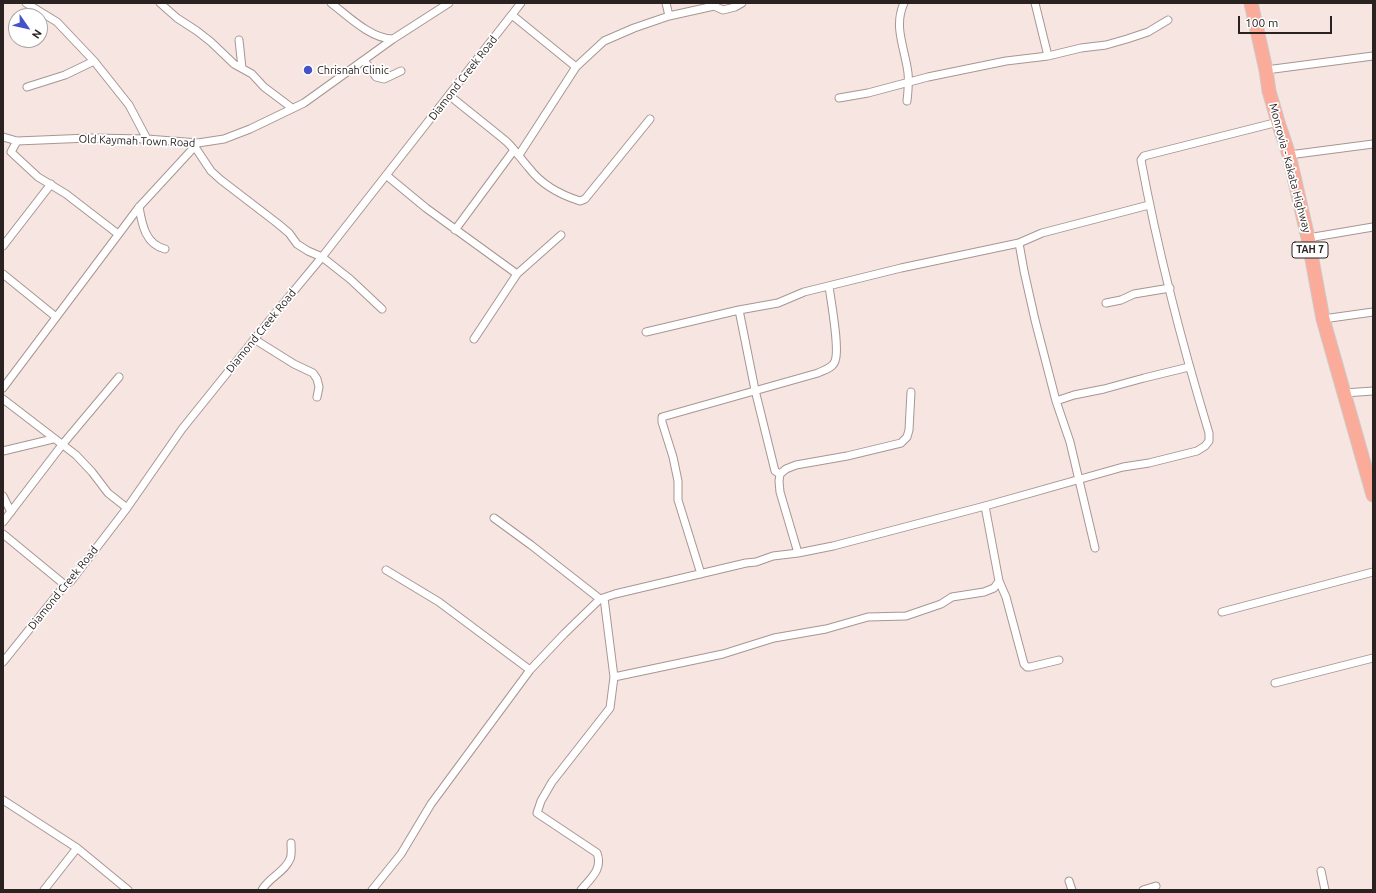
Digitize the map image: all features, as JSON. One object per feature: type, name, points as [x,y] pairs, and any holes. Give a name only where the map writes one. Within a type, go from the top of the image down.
[{"type":"highway","name":"Monrovia - Kakata Highway","points":[[1251,3],[1266,70],[1269,91],[1289,155],[1308,238],[1323,319],[1373,495]]},
{"type":"street","points":[[26,3],[57,22],[94,61],[129,105],[147,139]]},
{"type":"street","points":[[160,3],[177,18],[211,42],[234,64],[252,74],[264,87],[292,108]]},
{"type":"street","points":[[332,3],[372,34],[382,38],[393,39]]},
{"type":"street","name":"Old Kaymah Town Road","points":[[3,137],[17,141],[89,138],[147,139],[196,145],[224,139],[250,129],[304,103],[393,39],[449,3]]},
{"type":"street","name":"Diamond Creek Road","points":[[3,662],[65,585],[71,581],[127,508],[182,429],[322,257],[521,3]]},
{"type":"street","points":[[666,3],[669,16]]},
{"type":"street","points":[[455,230],[516,152],[576,67],[604,41],[634,28],[669,16],[714,6],[723,10],[735,7],[742,3]]},
{"type":"street","points":[[904,3],[899,13],[898,25],[905,53],[909,82],[907,101]]},
{"type":"street","points":[[1035,3],[1048,56]]},
{"type":"street","points":[[512,15],[576,67]]},
{"type":"street","points":[[839,98],[868,93],[909,82],[1006,61],[1048,56],[1081,48],[1106,45],[1127,40],[1148,32],[1168,20]]},
{"type":"street","points":[[239,40],[242,68]]},
{"type":"street","points":[[1266,70],[1373,56]]},
{"type":"street","points":[[364,60],[376,77],[384,80],[401,71]]},
{"type":"street","points":[[27,87],[65,75],[94,61]]},
{"type":"street","points":[[449,95],[516,152],[528,168],[541,180],[559,192],[580,201],[585,199],[650,119]]},
{"type":"street","points":[[372,890],[401,854],[431,804],[530,670],[569,629],[602,599],[615,594],[746,563],[756,562],[773,556],[833,546],[985,506],[1123,467],[1149,463],[1197,451],[1205,446],[1209,441],[1209,434],[1189,367],[1149,205],[1141,160],[1142,157],[1278,122]]},
{"type":"street","points":[[17,141],[11,152],[38,177],[51,184],[118,234]]},
{"type":"street","points":[[1289,155],[1373,144]]},
{"type":"street","points":[[3,388],[139,207],[196,145],[211,170],[221,180],[277,222],[298,244],[308,251],[322,257],[350,279],[382,309]]},
{"type":"street","points":[[386,175],[455,230],[517,274]]},
{"type":"street","points":[[3,246],[51,184]]},
{"type":"street","points":[[646,332],[738,310],[778,303],[804,292],[901,268],[1019,243],[1042,233],[1149,205]]},
{"type":"street","points":[[139,207],[146,236],[155,245],[165,249]]},
{"type":"street","points":[[1308,238],[1373,227]]},
{"type":"street","points":[[474,338],[517,274],[561,235]]},
{"type":"street","points":[[1019,243],[1035,320],[1056,401],[1070,442],[1095,548]]},
{"type":"street","points":[[3,274],[56,317]]},
{"type":"street","points":[[701,574],[678,500],[678,481],[673,457],[662,422],[662,417],[818,373],[831,367],[836,361],[837,348],[829,286]]},
{"type":"street","points":[[1106,303],[1121,300],[1134,294],[1170,288]]},
{"type":"street","points":[[738,310],[755,390],[775,471],[780,474]]},
{"type":"street","points":[[1323,319],[1373,312]]},
{"type":"street","points":[[254,339],[294,364],[313,373],[317,379],[319,387],[317,397]]},
{"type":"street","points":[[1056,401],[1074,395],[1104,389],[1189,367]]},
{"type":"street","points":[[3,522],[62,445],[120,377]]},
{"type":"street","points":[[1344,393],[1373,391]]},
{"type":"street","points":[[798,553],[780,492],[780,474],[786,469],[796,465],[847,456],[901,443],[907,437],[909,430],[911,392]]},
{"type":"street","points":[[3,399],[53,439],[76,455],[92,472],[108,493],[127,508]]},
{"type":"street","points":[[3,451],[53,439]]},
{"type":"street","points":[[3,496],[11,512]]},
{"type":"street","points":[[985,506],[999,581],[1006,597],[1024,664],[1026,667],[1030,667],[1059,660]]},
{"type":"street","points":[[494,518],[602,599],[614,677],[610,708],[552,782],[541,801],[537,813],[597,853],[600,860],[597,870],[581,890]]},
{"type":"street","points":[[3,534],[65,585]]},
{"type":"street","points":[[386,570],[439,602],[530,670]]},
{"type":"street","points":[[1222,612],[1373,572]]},
{"type":"street","points":[[614,677],[723,654],[774,638],[826,629],[868,617],[906,616],[941,604],[952,597],[984,592],[994,588],[999,581]]},
{"type":"street","points":[[1275,683],[1373,658]]},
{"type":"street","points":[[3,800],[77,848],[128,890]]},
{"type":"street","points":[[262,890],[264,885],[281,870],[290,859],[291,843]]},
{"type":"street","points":[[44,890],[77,848]]},
{"type":"street","points":[[1321,872],[1325,890]]},
{"type":"street","points":[[1069,881],[1072,890]]},
{"type":"street","points":[[1143,890],[1156,886]]},
{"type":"place","name":"Chrisnah Clinic","points":[[308,70]]}]
